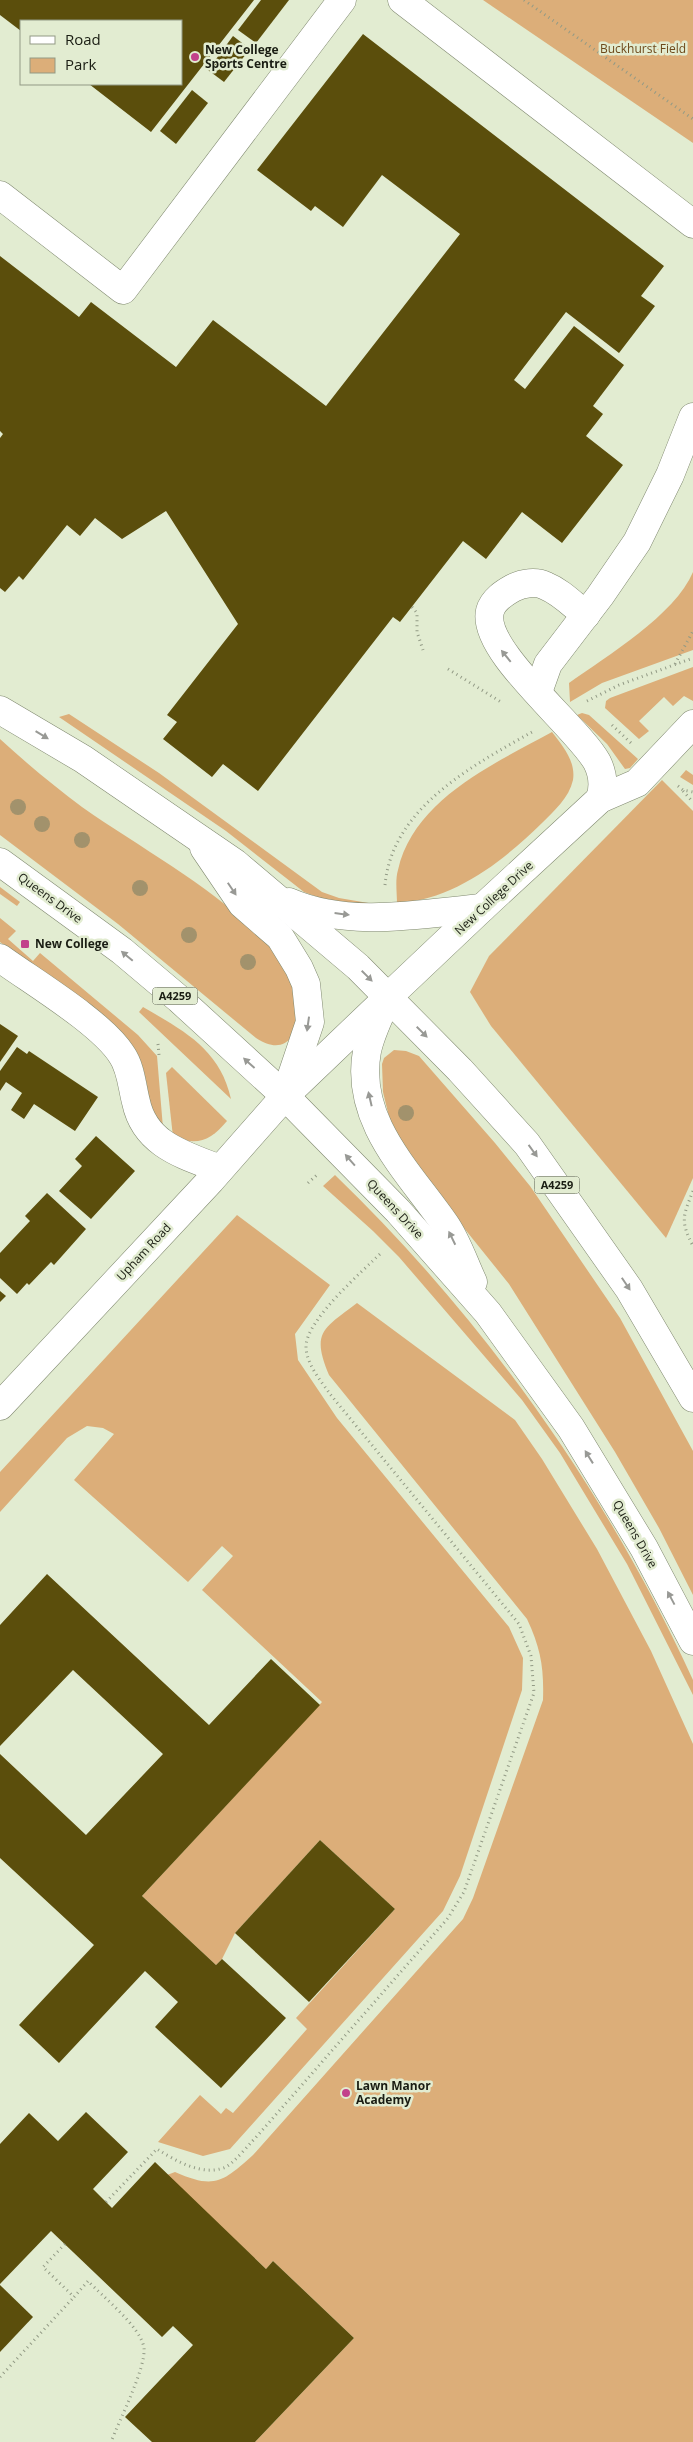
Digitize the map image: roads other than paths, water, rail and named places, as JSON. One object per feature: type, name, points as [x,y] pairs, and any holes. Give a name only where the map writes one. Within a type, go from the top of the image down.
[{"type":"main road","points":[[0,194],[123,290],[342,0]]},
{"type":"main road","points":[[402,0],[693,224]]},
{"type":"main road","points":[[553,709],[544,671],[637,542],[670,475],[693,416]]},
{"type":"main road","points":[[586,615],[555,590],[540,584],[518,585],[499,597],[493,605],[489,624],[495,640],[508,659],[598,763],[603,789],[600,799]]},
{"type":"main road","name":"A4259","points":[[0,710],[83,758],[195,834],[235,863],[348,958],[460,1070],[527,1144],[630,1289],[693,1398]]},
{"type":"main road","name":"New College Drive","points":[[285,1096],[482,908],[600,799],[637,783],[693,724]]},
{"type":"main road","points":[[195,834],[242,904],[270,927],[285,945],[306,984],[310,1022],[285,1096]]},
{"type":"main road","name":"Queens Drive","points":[[0,862],[122,951],[285,1096],[398,1211],[488,1313],[581,1443],[644,1548],[693,1641]]},
{"type":"main road","points":[[278,898],[302,908],[365,917],[385,917],[482,908]]},
{"type":"main road","points":[[0,958],[87,1020],[122,1055],[128,1068],[142,1122],[159,1143],[220,1168]]},
{"type":"main road","points":[[388,998],[373,1031],[367,1052],[367,1082],[378,1126],[388,1148],[446,1226],[488,1313]]},
{"type":"main road","name":"Upham Road","points":[[0,1406],[133,1264],[285,1096]]},
{"type":"place","name":"New College Sports Centre","points":[[195,57]]},
{"type":"place","name":"New College","points":[[25,944]]},
{"type":"place","name":"Lawn Manor Academy","points":[[346,2093]]},
{"type":"park label","name":"Buckhurst Field","points":[[643,49]]}]
